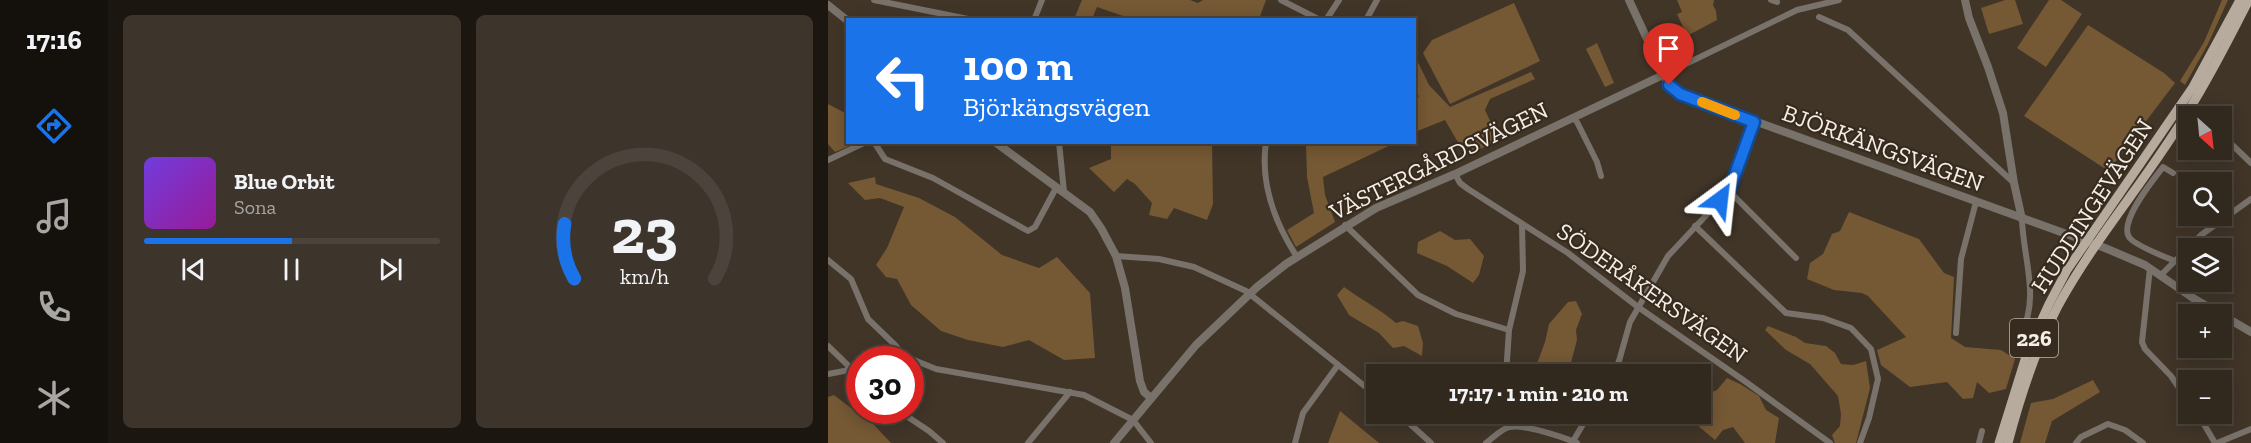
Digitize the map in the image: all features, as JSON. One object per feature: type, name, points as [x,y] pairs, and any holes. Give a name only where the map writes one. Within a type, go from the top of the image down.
[{"type":"main road","name":"HUDDINGEVÄGEN","points":[[1999,443],[2028,350],[2049,304],[2086,241],[2193,87],[2240,0]]},
{"type":"main road","name":"HUDDINGEVÄGEN","points":[[2008,443],[2034,363],[2058,308],[2097,244],[2190,109],[2249,0]]},
{"type":"street","points":[[874,0],[964,18]]},
{"type":"street","points":[[1035,18],[1042,0]]},
{"type":"street","points":[[1281,0],[1316,18]]},
{"type":"street","points":[[1327,18],[1338,0]]},
{"type":"street","points":[[1367,18],[1377,0]]},
{"type":"street","points":[[1629,0],[1663,75]]},
{"type":"street","name":"VÄSTERGÅRDSVÄGEN","points":[[1114,443],[1196,345],[1250,294],[1269,277],[1346,225],[1376,208],[1455,174],[1797,10],[1839,0]]},
{"type":"street","points":[[1965,0],[1969,18],[2003,113],[2022,219],[2031,282],[2029,321],[2020,336]]},
{"type":"street","points":[[828,5],[846,19]]},
{"type":"street","points":[[1819,17],[1848,30],[2014,183]]},
{"type":"street","name":"BJÖRKÄNGSVÄGEN","points":[[1663,75],[1680,94],[2022,219],[2097,244],[2150,268],[2193,298],[2251,332]]},
{"type":"street","points":[[1573,118],[1597,162],[1601,176]]},
{"type":"street","points":[[1618,364],[1630,322],[1671,252],[1729,191],[1754,122]]},
{"type":"street","points":[[828,160],[862,144]]},
{"type":"street","points":[[875,144],[885,159],[933,178],[1028,231],[1035,227],[1056,188]]},
{"type":"street","points":[[998,144],[1090,212],[1116,256],[1126,296],[1140,381],[1144,392],[1151,398]]},
{"type":"street","points":[[1059,144],[1064,192]]},
{"type":"street","points":[[1266,144],[1263,163],[1269,201],[1297,257]]},
{"type":"street","points":[[2232,145],[2251,163]]},
{"type":"street","points":[[2173,173],[2163,167],[2138,202],[2128,223],[2127,232],[2132,240],[2175,261]]},
{"type":"street","name":"SÖDERÅKERSVÄGEN","points":[[1455,174],[1460,183],[1468,189],[1568,253],[1638,307],[1830,443]]},
{"type":"street","points":[[1729,191],[1796,258]]},
{"type":"street","points":[[2160,276],[2201,235],[2251,199]]},
{"type":"street","points":[[1956,333],[1961,259],[1976,202]]},
{"type":"street","points":[[1346,225],[1418,295],[1456,314],[1509,330]]},
{"type":"street","points":[[1507,364],[1509,330],[1523,271],[1522,225]]},
{"type":"street","points":[[1695,226],[1786,313],[1822,318],[1851,328],[1871,349],[1878,379],[1869,418],[1860,443]]},
{"type":"street","points":[[1116,256],[1159,259],[1194,267],[1250,294],[1366,387]]},
{"type":"street","points":[[828,260],[851,279],[868,319],[894,346]]},
{"type":"street","points":[[2150,268],[2142,342],[2145,349],[2178,386]]},
{"type":"street","points":[[828,346],[846,362]]},
{"type":"street","points":[[924,364],[936,369],[1070,392],[1095,399],[1133,420],[1151,443]]},
{"type":"street","points":[[1295,443],[1303,413],[1338,365]]},
{"type":"street","points":[[828,374],[846,370]]},
{"type":"street","points":[[1028,443],[1070,392]]},
{"type":"street","points":[[918,424],[943,443]]},
{"type":"street","points":[[1410,424],[1431,443]]},
{"type":"street","points":[[1486,443],[1507,427],[1531,429],[1574,442],[1584,424]]},
{"type":"street","points":[[2076,443],[2081,437],[2108,424],[2124,430],[2143,443]]},
{"type":"street","points":[[2204,424],[2216,443],[2251,429]]},
{"type":"street","points":[[1979,443],[1982,431]]},
{"type":"shaded area","points":[[1082,0],[1190,0],[1198,3],[1203,0],[1266,0],[1259,18],[1129,18],[1097,7],[1092,18],[1074,18]]},
{"type":"shaded area","points":[[1677,0],[1714,0],[1717,20],[1655,53],[1655,45],[1684,29],[1677,14],[1682,12]]},
{"type":"shaded area","points":[[2005,0],[2015,0],[2023,24],[1989,34],[1981,8]]},
{"type":"shaded area","points":[[2049,0],[2061,0],[2082,14],[2046,67],[2017,48]]},
{"type":"shaded area","points":[[2222,0],[2228,0],[2208,44],[2185,85],[2180,81],[2204,42]]},
{"type":"shaded area","points":[[1514,3],[1540,61],[1450,104],[1423,53],[1432,40]]},
{"type":"shaded area","points":[[2088,25],[2164,73],[2175,83],[2112,166],[2104,168],[2024,116]]},
{"type":"shaded area","points":[[1597,43],[1614,83],[1605,87],[1586,49]]},
{"type":"shaded area","points":[[1416,58],[1429,85],[1450,107],[1531,72],[1535,79],[1490,99],[1485,110],[1499,140],[1466,156],[1445,120],[1416,132],[1416,102],[1419,96],[1416,92]]},
{"type":"shaded area","points":[[828,104],[846,113],[846,144],[854,144],[835,152],[828,144]]},
{"type":"shaded area","points":[[1111,144],[1212,144],[1213,204],[1207,220],[1174,208],[1167,219],[1149,215],[1152,203],[1135,184],[1127,179],[1114,192],[1089,168],[1111,159]]},
{"type":"shaded area","points":[[1306,144],[1393,144],[1323,177],[1325,195],[1335,222],[1296,247],[1287,230],[1314,213],[1307,177]]},
{"type":"shaded area","points":[[875,177],[876,184],[919,198],[955,217],[1002,255],[1039,268],[1057,257],[1090,293],[1095,358],[1064,360],[1029,340],[1003,347],[968,340],[941,331],[911,305],[897,279],[886,277],[876,265],[887,248],[904,207],[880,198],[865,200],[848,183]]},
{"type":"shaded area","points":[[1849,212],[1919,239],[1944,273],[1954,277],[1951,338],[1965,347],[2001,350],[2015,359],[2006,389],[1989,393],[1977,382],[1973,398],[1963,399],[1947,382],[1910,387],[1881,365],[1877,350],[1906,337],[1868,296],[1862,293],[1834,290],[1807,279],[1810,263],[1823,254],[1832,234],[1840,231]]},
{"type":"shaded area","points":[[1440,231],[1455,240],[1470,239],[1484,256],[1479,275],[1473,283],[1447,266],[1417,253],[1418,242]]},
{"type":"shaded area","points":[[1344,287],[1396,323],[1403,321],[1418,326],[1423,343],[1422,356],[1404,346],[1393,348],[1379,333],[1349,315],[1337,295]]},
{"type":"shaded area","points":[[1576,301],[1582,314],[1576,330],[1577,340],[1571,364],[1537,364],[1549,324],[1568,302]]},
{"type":"shaded area","points":[[1768,326],[1805,343],[1826,346],[1835,353],[1841,364],[1853,365],[1866,361],[1870,388],[1856,443],[1835,443],[1832,435],[1840,426],[1841,414],[1838,396],[1810,364],[1786,350],[1765,330]]},
{"type":"shaded area","points":[[1727,378],[1759,396],[1766,410],[1779,418],[1775,443],[1745,443],[1733,427],[1723,430],[1715,440],[1696,424],[1711,424],[1711,392],[1717,390]]},
{"type":"shaded area","points":[[2093,380],[2100,392],[2052,421],[2045,443],[2020,443],[2031,403],[2053,399]]},
{"type":"shaded area","points":[[834,395],[846,404],[846,424],[873,424],[891,443],[828,443],[828,397]]},
{"type":"shaded area","points":[[1340,411],[1379,443],[1328,443]]},
{"type":"slow traffic","points":[[1702,102],[1735,115]]},
{"type":"route","points":[[1669,85],[1680,94],[1754,122],[1729,191],[1720,200]]}]
